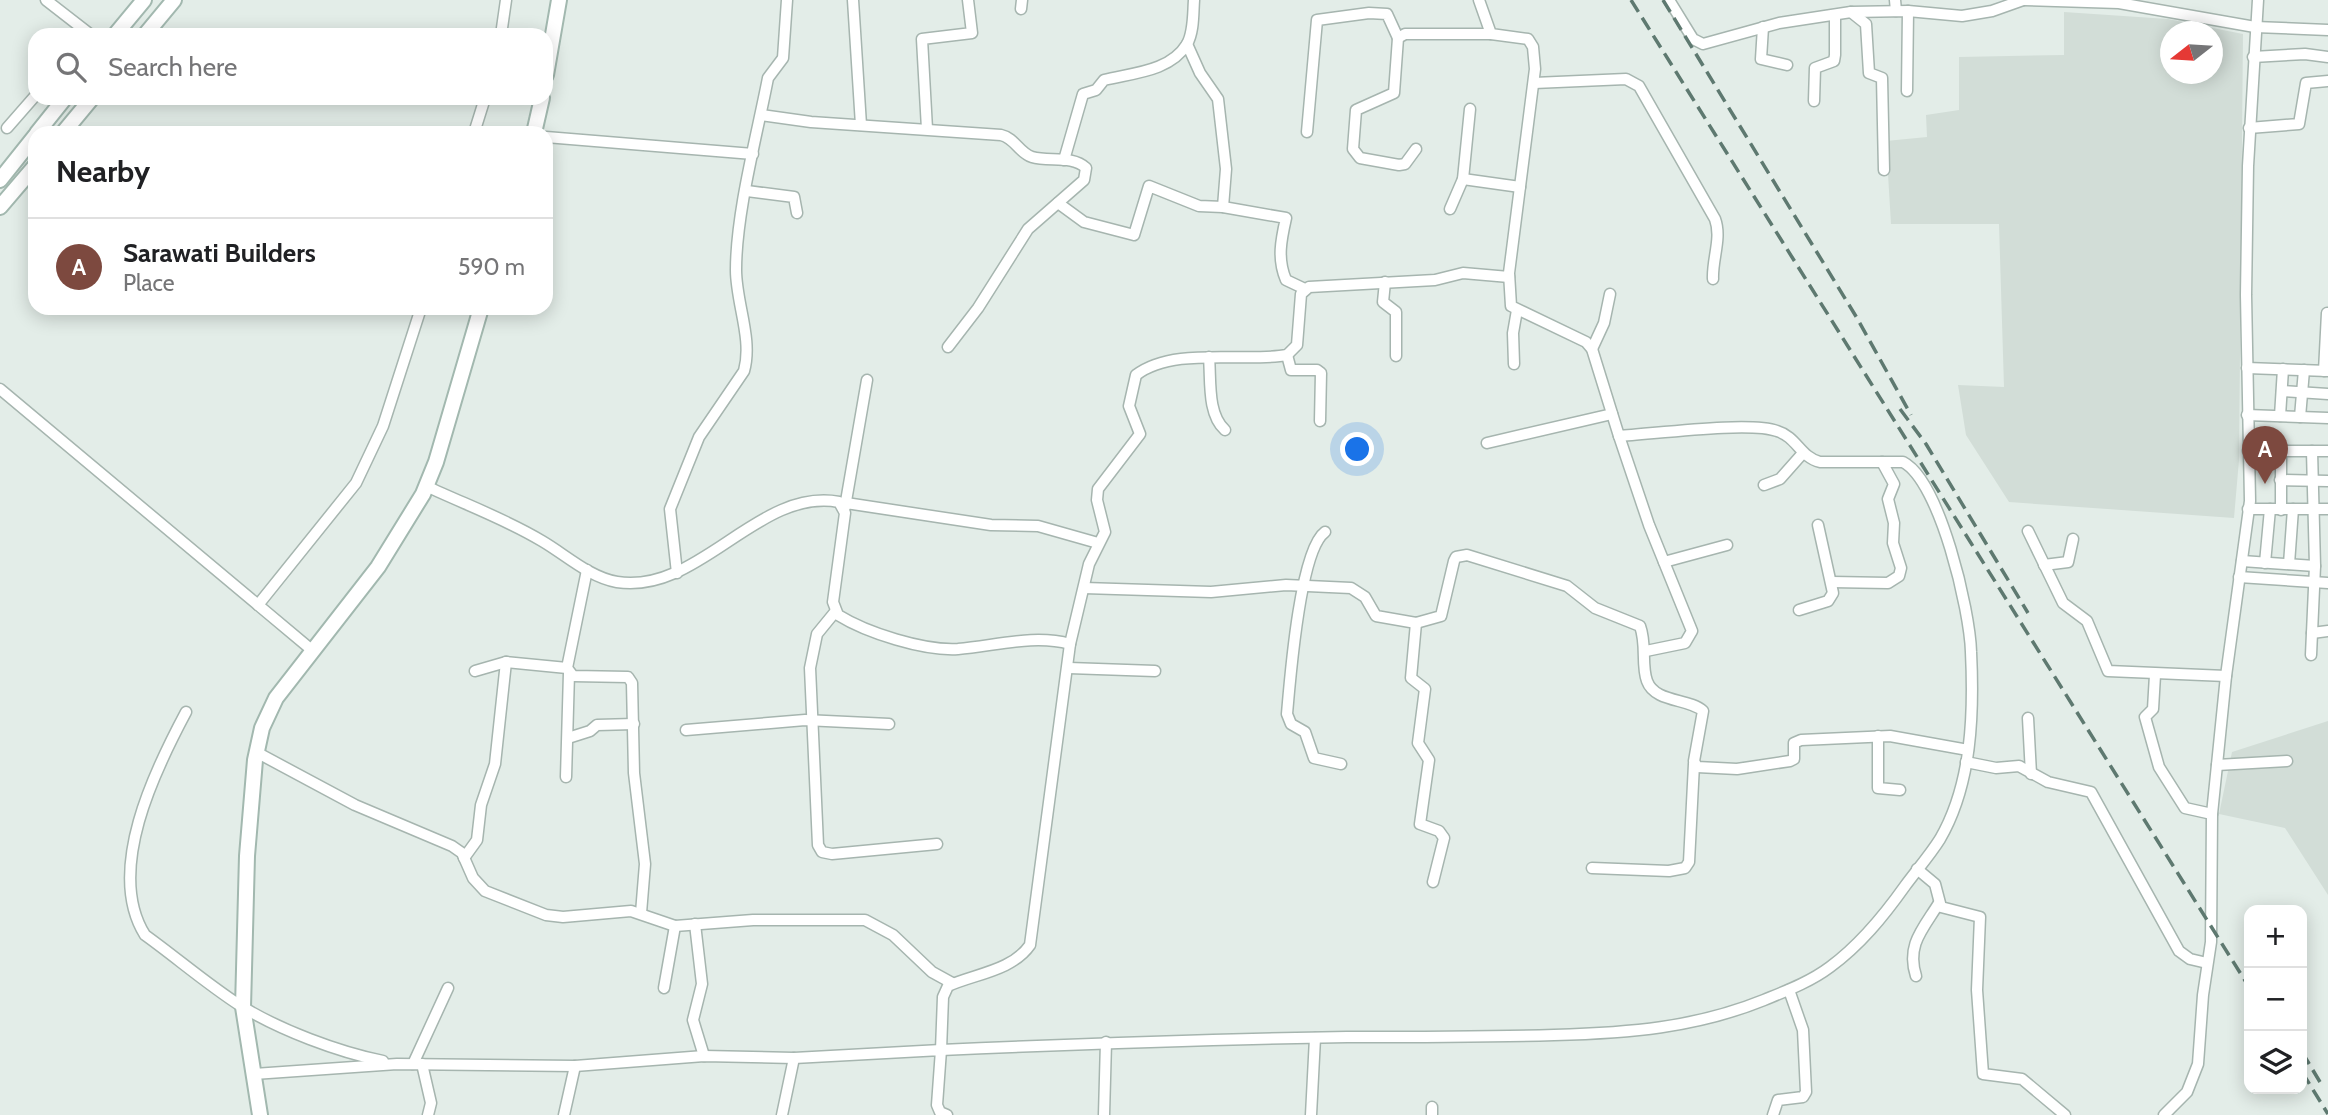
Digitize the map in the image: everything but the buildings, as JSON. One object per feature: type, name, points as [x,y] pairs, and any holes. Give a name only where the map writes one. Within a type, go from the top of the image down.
[{"type":"street","points":[[47,0],[81,28]]},
{"type":"street","points":[[121,28],[144,0]]},
{"type":"street","points":[[151,28],[174,0]]},
{"type":"street","points":[[502,28],[506,0]]},
{"type":"street","points":[[553,35],[559,0]]},
{"type":"street","points":[[677,573],[670,509],[699,437],[744,371],[748,359],[736,269],[753,154],[770,73],[783,58],[788,0]]},
{"type":"street","points":[[853,0],[860,125]]},
{"type":"street","points":[[927,129],[922,39],[971,33],[968,0]]},
{"type":"street","points":[[1194,0],[1187,44],[1200,73],[1218,99],[1226,169],[1223,207]]},
{"type":"street","points":[[1479,0],[1491,34]]},
{"type":"street","points":[[1669,0],[1697,43],[1707,43],[1763,27],[1895,5],[1908,11],[1962,16],[1992,11],[2018,1],[2119,2],[2255,27],[2328,30]]},
{"type":"street","points":[[2164,1115],[2187,1092],[2198,1064],[2211,942],[2212,814],[2226,676],[2248,509],[2249,128],[2258,0]]},
{"type":"street","points":[[1907,91],[1908,11]]},
{"type":"street","points":[[1852,12],[1866,24],[1870,73],[1882,78],[1884,170]]},
{"type":"street","points":[[1307,132],[1317,20],[1346,15],[1387,14],[1398,38],[1394,93],[1356,110],[1353,149],[1360,158],[1399,165],[1405,164],[1416,149]]},
{"type":"street","points":[[1814,101],[1815,68],[1833,61],[1835,55],[1835,15]]},
{"type":"street","points":[[1763,27],[1762,59],[1787,65]]},
{"type":"street","points":[[1398,38],[1405,34],[1491,34],[1528,39],[1533,47],[1534,83],[1508,296],[1511,306],[1517,310],[1578,338],[1592,349],[1619,436],[1692,631],[1685,643],[1646,651]]},
{"type":"street","points":[[1064,160],[1084,93],[1096,90],[1104,80],[1134,76],[1152,69],[1170,59],[1187,44]]},
{"type":"street","points":[[2253,57],[2305,54],[2328,57]]},
{"type":"street","points":[[1534,83],[1626,79],[1639,86],[1715,219],[1719,234],[1713,252],[1713,279]]},
{"type":"street","points":[[2249,128],[2299,124],[2306,83],[2328,81]]},
{"type":"street","points":[[7,128],[28,104]]},
{"type":"street","points":[[42,126],[59,105]]},
{"type":"street","points":[[68,126],[86,105]]},
{"type":"street","points":[[476,126],[483,105]]},
{"type":"street","points":[[536,126],[540,105]]},
{"type":"street","points":[[1450,209],[1463,179],[1470,109]]},
{"type":"street","points":[[761,115],[1001,135],[1009,137],[1033,157],[1082,164],[1087,174],[1028,229],[978,308],[948,347]]},
{"type":"street","points":[[553,138],[753,154]]},
{"type":"street","points":[[0,180],[28,144]]},
{"type":"street","points":[[0,207],[28,174]]},
{"type":"street","points":[[1463,179],[1520,187]]},
{"type":"street","points":[[1058,203],[1084,222],[1134,235],[1149,186],[1199,206],[1223,207],[1286,218],[1278,254],[1283,274],[1286,280],[1305,289],[1347,283],[1435,280],[1463,273],[1509,277]]},
{"type":"street","points":[[747,191],[794,197],[797,213]]},
{"type":"street","points":[[1385,282],[1383,302],[1394,309],[1396,315],[1396,356]]},
{"type":"street","points":[[947,1115],[940,1112],[937,1105],[943,997],[947,986],[988,972],[1023,954],[1030,945],[1069,668],[1070,644],[1089,564],[1105,524],[1097,500],[1098,489],[1137,442],[1140,434],[1129,406],[1136,375],[1150,367],[1209,357],[1287,355],[1297,345],[1305,289]]},
{"type":"street","points":[[1592,349],[1604,323],[1610,294]]},
{"type":"street","points":[[1514,364],[1513,333],[1517,310]]},
{"type":"street","points":[[2247,368],[2326,371],[2326,313]]},
{"type":"street","points":[[258,605],[356,483],[383,426],[419,315]]},
{"type":"street","points":[[260,1115],[243,1007],[247,856],[256,752],[262,728],[276,698],[378,567],[426,486],[479,315]]},
{"type":"street","points":[[1287,355],[1291,370],[1321,373],[1320,421]]},
{"type":"street","points":[[1209,357],[1213,410],[1225,430]]},
{"type":"street","points":[[2280,416],[2283,369]]},
{"type":"street","points":[[2300,417],[2304,370]]},
{"type":"street","points":[[835,611],[833,602],[845,505],[867,380]]},
{"type":"street","points":[[0,389],[313,651]]},
{"type":"street","points":[[2282,391],[2328,394]]},
{"type":"street","points":[[1488,443],[1612,414]]},
{"type":"street","points":[[2248,415],[2328,418]]},
{"type":"street","points":[[254,1074],[397,1064],[575,1066],[704,1056],[793,1058],[1106,1042],[1514,1037],[1649,1030],[1727,1015],[1789,990],[1826,970],[1854,948],[1880,920],[1940,838],[1966,762],[1973,700],[1970,622],[1957,565],[1919,476],[1903,461],[1819,462],[1809,459],[1795,440],[1764,428],[1619,436]]},
{"type":"street","points":[[2311,655],[2315,566],[2312,451]]},
{"type":"street","points":[[2248,452],[2328,451]]},
{"type":"street","points":[[2265,563],[2280,480],[2281,452]]},
{"type":"street","points":[[1764,485],[1780,478],[1803,453]]},
{"type":"street","points":[[1832,582],[1888,583],[1899,576],[1901,568],[1893,543],[1894,523],[1888,499],[1895,488],[1882,462]]},
{"type":"street","points":[[2280,480],[2328,481]]},
{"type":"street","points":[[426,486],[541,540],[587,570],[617,582],[656,580],[677,573],[785,510],[829,500],[845,505],[991,525],[1038,526],[1098,543]]},
{"type":"street","points":[[2248,509],[2328,509]]},
{"type":"street","points":[[2289,564],[2293,509]]},
{"type":"street","points":[[1799,610],[1828,601],[1833,593],[1818,525]]},
{"type":"street","points":[[2028,531],[2066,607],[2087,621],[2108,671],[2226,676]]},
{"type":"street","points":[[1325,532],[1314,545],[1303,587],[1288,720],[1305,732],[1314,758],[1341,764]]},
{"type":"street","points":[[2044,565],[2068,562],[2073,539]]},
{"type":"street","points":[[1664,562],[1727,545]]},
{"type":"street","points":[[1084,588],[1211,592],[1303,587],[1351,588],[1365,597],[1376,616],[1416,623],[1441,616],[1454,561],[1460,555],[1467,555],[1567,586],[1595,608],[1636,623],[1643,632],[1645,672],[1650,686],[1668,698],[1703,711],[1695,764],[1689,862],[1685,868],[1669,872],[1592,868]]},
{"type":"street","points":[[2242,561],[2315,566]]},
{"type":"street","points":[[566,776],[568,671],[587,570]]},
{"type":"street","points":[[2239,577],[2328,583]]},
{"type":"street","points":[[835,611],[877,632],[944,649],[1047,639],[1070,644]]},
{"type":"street","points":[[835,611],[817,634],[811,651],[817,833],[822,852],[832,854],[937,844]]},
{"type":"street","points":[[1416,623],[1411,678],[1425,689],[1418,743],[1429,760],[1419,819],[1423,827],[1439,831],[1444,838],[1433,883]]},
{"type":"street","points":[[2312,633],[2328,631]]},
{"type":"street","points":[[464,858],[477,840],[481,805],[495,764],[506,662]]},
{"type":"street","points":[[475,671],[506,662],[568,671],[578,677],[628,677],[632,683],[634,773],[645,864],[641,913]]},
{"type":"street","points":[[1069,668],[1155,671]]},
{"type":"street","points":[[2155,675],[2153,711],[2145,717],[2159,766],[2185,808],[2212,814]]},
{"type":"street","points":[[186,712],[156,768],[138,825],[133,857],[133,906],[145,934],[243,1007],[346,1051],[397,1064]]},
{"type":"street","points":[[2028,719],[2031,774]]},
{"type":"street","points":[[686,730],[812,720],[889,724]]},
{"type":"street","points":[[568,738],[590,731],[597,725],[634,724]]},
{"type":"street","points":[[1695,764],[1726,769],[1754,768],[1792,760],[1793,746],[1797,741],[1878,736],[1899,737],[1968,750]]},
{"type":"street","points":[[1878,736],[1878,789],[1900,790]]},
{"type":"street","points":[[256,752],[355,805],[452,846],[464,858],[473,878],[485,891],[546,915],[563,917],[641,913],[675,926],[753,920],[865,920],[893,935],[932,972],[952,983]]},
{"type":"street","points":[[2217,765],[2287,761]]},
{"type":"street","points":[[1966,762],[1996,768],[2019,766],[2048,782],[2091,792],[2179,951],[2190,959],[2207,963]]},
{"type":"street","points":[[1917,869],[1935,884],[1939,903],[1946,909],[1977,914],[1981,921],[1977,990],[1983,1074],[2022,1079],[2065,1115]]},
{"type":"street","points":[[1916,976],[1912,963],[1913,947],[1939,903]]},
{"type":"street","points":[[695,924],[702,984],[694,1020],[704,1056]]},
{"type":"street","points":[[664,988],[675,926]]},
{"type":"street","points":[[428,1115],[431,1103],[417,1064],[448,988]]},
{"type":"street","points":[[1773,1115],[1774,1106],[1780,1099],[1799,1098],[1806,1092],[1803,1030],[1789,990]]},
{"type":"street","points":[[1311,1115],[1315,1038]]},
{"type":"street","points":[[1104,1115],[1106,1042]]},
{"type":"street","points":[[782,1115],[793,1058]]},
{"type":"street","points":[[564,1115],[575,1066]]},
{"type":"shaded area","points":[[2064,12],[2168,19],[2178,21],[2160,21],[2160,84],[2223,84],[2223,30],[2243,34],[2239,460],[2234,518],[2009,502],[1966,435],[1958,385],[2004,387],[1999,224],[1891,224],[1886,141],[1927,137],[1926,115],[1959,110],[1959,57],[2064,55]]},
{"type":"shaded area","points":[[2328,721],[2328,895],[2285,828],[2219,814],[2232,752]]},
{"type":"railway","points":[[1631,0],[2244,979]]},
{"type":"railway","points":[[1663,0],[1857,318],[1911,415]]},
{"type":"railway","points":[[1900,409],[1926,444],[2028,613]]},
{"type":"railway","points":[[2307,1060],[2320,1082]]},
{"type":"railway","points":[[2307,1080],[2328,1114]]},
{"type":"place","name":"Sarawati Builders","points":[[2265,484]]}]
